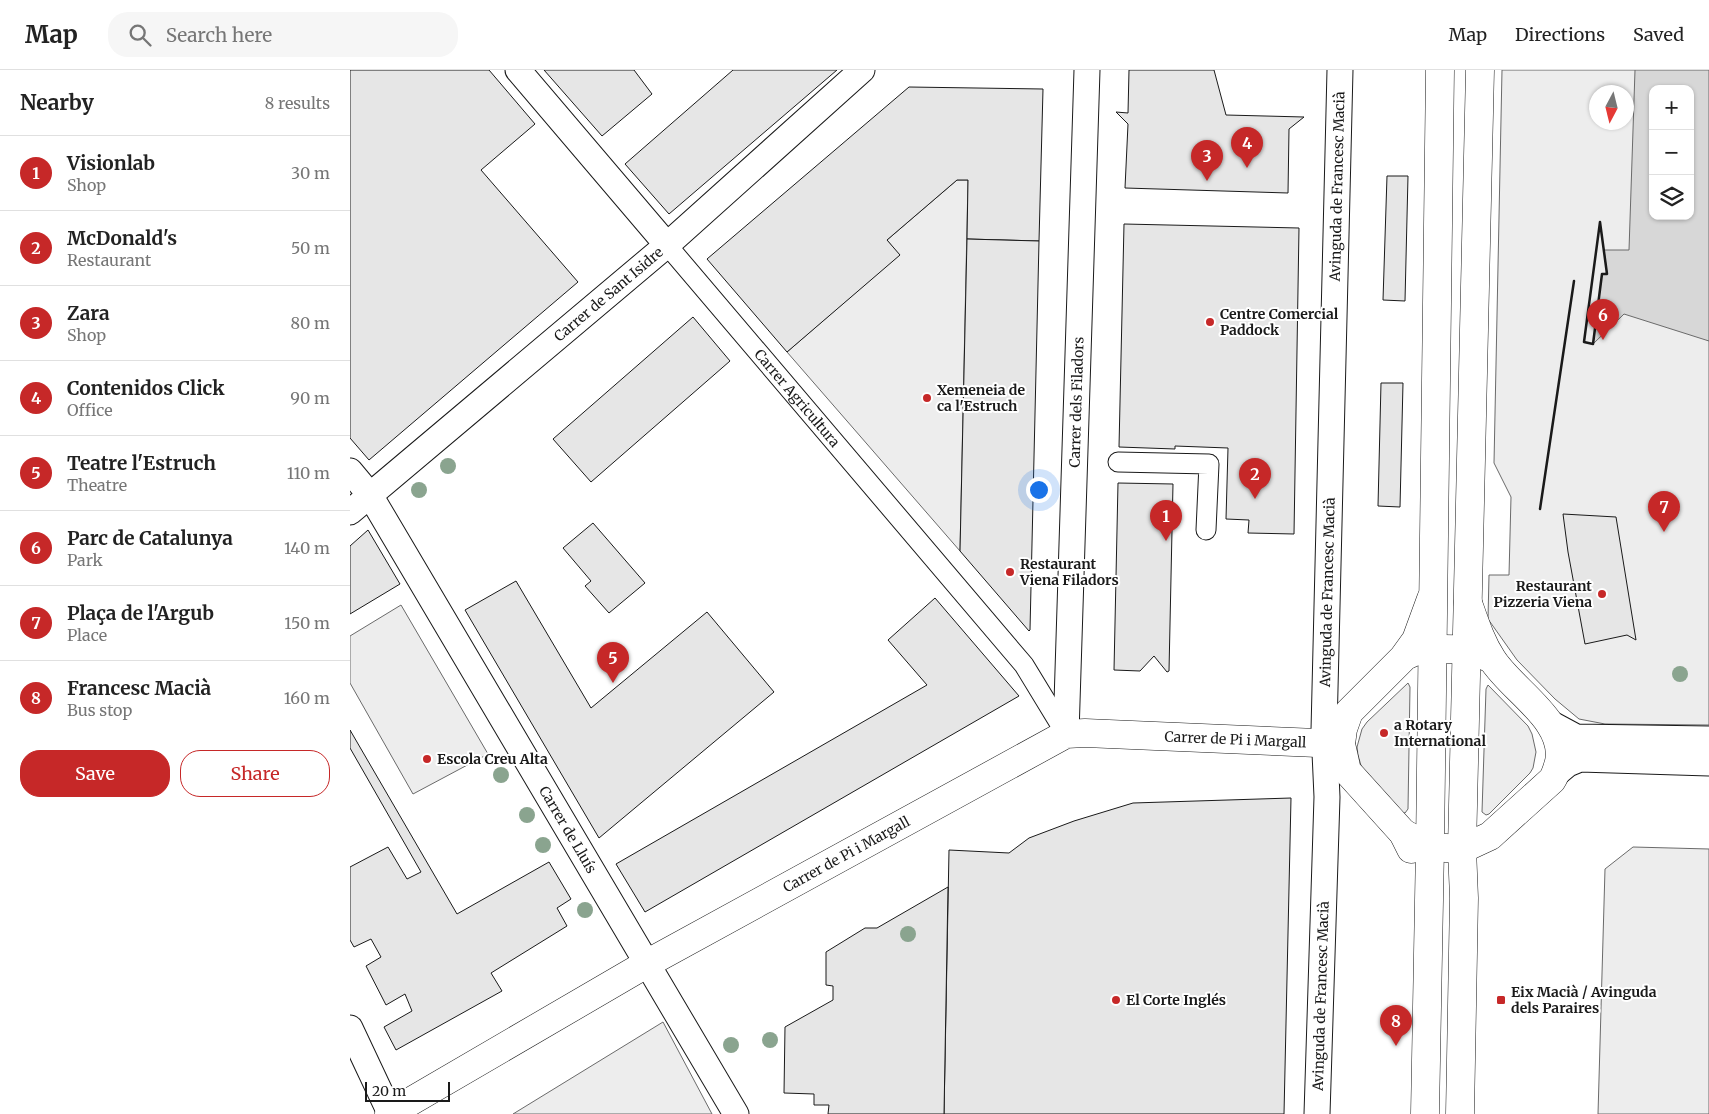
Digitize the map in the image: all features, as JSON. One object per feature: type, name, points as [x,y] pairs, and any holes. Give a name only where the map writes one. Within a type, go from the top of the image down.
[{"type":"main road","name":"Avinguda de Francesc Macià","points":[[1425,1114],[1440,70]]},
{"type":"main road","name":"Avinguda de Francesc Macià","points":[[1460,1114],[1464,898],[1462,850],[1480,70]]},
{"type":"main road","name":"Avinguda de Francesc Macià","points":[[1429,911],[1422,874],[1415,855],[1403,833],[1347,771],[1333,744],[1343,729],[1349,712],[1403,658],[1416,640],[1433,595]]},
{"type":"main road","name":"Avinguda de Francesc Macià","points":[[1403,833],[1430,848],[1462,850],[1490,836],[1552,780],[1556,774],[1560,755],[1559,742],[1550,723],[1493,660],[1478,634],[1468,601]]},
{"type":"main road","name":"Avinguda de Francesc Macià","points":[[1403,658],[1415,651],[1432,649],[1478,652],[1493,660]]},
{"type":"main road","name":"Carrer de Pi i Margall","points":[[390,1114],[648,963],[1066,734],[1085,733],[1333,744]]},
{"type":"main road","name":"Avinguda de Francesc Macià","points":[[1464,898],[1473,868],[1490,836]]},
{"type":"street","name":"Carrer Agricultura","points":[[518,70],[1024,665],[1066,734]]},
{"type":"street","name":"Carrer de Sant Isidre","points":[[350,512],[667,245],[862,70]]},
{"type":"street","name":"Carrer dels Filadors","points":[[1066,734],[1087,70]]},
{"type":"street","name":"Avinguda de Francesc Macià","points":[[1317,1114],[1327,797],[1333,744],[1340,70]]},
{"type":"street","points":[[1118,462],[1209,464],[1206,530]]},
{"type":"street","name":"Carrer de Lluís","points":[[350,471],[370,495],[736,1114]]},
{"type":"street","points":[[1550,723],[1576,737],[1709,739]]},
{"type":"street","points":[[1556,774],[1568,764],[1580,759],[1709,763]]},
{"type":"street","points":[[350,1028],[390,1114]]},
{"type":"street","points":[[350,1064],[390,1114]]},
{"type":"shaded area","points":[[1502,70],[1709,70],[1709,725],[1605,724],[1579,719],[1555,699],[1517,660],[1488,619],[1489,575],[1509,575],[1511,497],[1494,463]]},
{"type":"shaded area","points":[[1635,70],[1709,70],[1709,341],[1624,314],[1593,344],[1602,274],[1607,273],[1604,250],[1629,250]]},
{"type":"shaded area","points":[[957,180],[968,180],[960,551],[787,352],[899,255],[887,240]]},
{"type":"shaded area","points":[[401,605],[488,754],[413,794],[350,683],[350,636]]},
{"type":"shaded area","points":[[1408,683],[1410,687],[1408,809],[1405,813],[1401,812],[1362,769],[1357,747],[1362,729],[1367,722]]},
{"type":"shaded area","points":[[1488,685],[1528,726],[1536,752],[1533,768],[1530,773],[1486,815],[1482,812],[1486,689]]},
{"type":"shaded area","points":[[1633,847],[1709,849],[1709,1114],[1598,1114],[1605,869]]},
{"type":"shaded area","points":[[663,1022],[712,1114],[513,1114]]},
{"type":"building","points":[[350,70],[489,70],[535,124],[481,170],[578,282],[369,460],[350,438]]},
{"type":"building","points":[[544,70],[634,70],[652,94],[602,136]]},
{"type":"building","points":[[733,70],[837,70],[669,214],[625,164]]},
{"type":"building","points":[[1129,70],[1214,70],[1226,115],[1304,117],[1289,129],[1288,193],[1125,188],[1128,124],[1116,112],[1128,113]]},
{"type":"building","points":[[909,87],[1043,89],[1039,241],[967,239],[968,180],[957,180],[887,240],[900,255],[787,352],[707,259]]},
{"type":"building","points":[[1387,176],[1408,176],[1405,301],[1383,300]]},
{"type":"building","name":"Centre Comercial Paddock","points":[[1124,224],[1299,228],[1294,534],[1248,533],[1249,520],[1226,519],[1228,448],[1175,446],[1175,449],[1119,447]]},
{"type":"building","points":[[967,239],[1039,241],[1029,631],[960,551]]},
{"type":"building","points":[[693,317],[730,361],[591,482],[553,439]]},
{"type":"building","points":[[1381,383],[1403,383],[1400,507],[1378,506]]},
{"type":"building","points":[[1118,483],[1173,484],[1169,671],[1167,672],[1154,656],[1140,671],[1114,670]]},
{"type":"building","name":"Restaurant Pizzeria Viena","points":[[1563,514],[1616,517],[1636,640],[1627,635],[1585,644]]},
{"type":"building","points":[[593,523],[645,583],[609,613],[585,586],[591,581],[563,548]]},
{"type":"building","points":[[368,530],[400,584],[350,614],[350,546]]},
{"type":"building","points":[[516,581],[591,708],[707,612],[774,692],[599,838],[465,610]]},
{"type":"building","points":[[935,598],[1019,696],[645,912],[616,864],[927,685],[888,640]]},
{"type":"building","points":[[350,730],[457,914],[549,862],[571,899],[557,908],[567,926],[491,973],[502,991],[396,1050],[384,1027],[412,1011],[405,994],[386,1005],[366,966],[381,957],[371,939],[354,947],[350,940],[350,867],[388,847],[407,879],[421,872],[350,748]]},
{"type":"building","name":"El Corte Inglés","points":[[1291,798],[1284,1114],[944,1114],[949,850],[1009,853],[1029,838],[1074,821],[1133,803]]},
{"type":"building","points":[[948,887],[944,1114],[828,1114],[829,1105],[814,1105],[814,1094],[784,1093],[785,1027],[833,1000],[833,986],[826,985],[826,952],[865,928],[877,928]]},
{"type":"wall","points":[[1600,222],[1607,274],[1602,274],[1593,344],[1584,342],[1600,222]]},
{"type":"wall","points":[[1540,509],[1574,281]]},
{"type":"place","name":"Contenidos Click","points":[[1247,168]]},
{"type":"place","name":"Zara","points":[[1207,181]]},
{"type":"place","name":"Centre Comercial Paddock","points":[[1210,322]]},
{"type":"place","name":"Parc de Catalunya","points":[[1603,340]]},
{"type":"place","name":"Xemeneia de ca l'Estruch","points":[[927,398]]},
{"type":"place","name":"McDonald's","points":[[1255,499]]},
{"type":"place","name":"Plaça de l'Argub","points":[[1664,532]]},
{"type":"place","name":"Visionlab","points":[[1166,541]]},
{"type":"place","name":"Restaurant Viena Filadors","points":[[1010,572]]},
{"type":"place","name":"Restaurant Pizzeria Viena","points":[[1602,594]]},
{"type":"place","name":"Teatre l'Estruch","points":[[613,683]]},
{"type":"place","name":"a Rotary International","points":[[1384,733]]},
{"type":"place","name":"Escola Creu Alta","points":[[427,759]]},
{"type":"place","name":"El Corte Inglés","points":[[1116,1000]]},
{"type":"place","name":"Eix Macià / Avinguda dels Paraires","points":[[1501,1000]]},
{"type":"place","name":"Francesc Macià","points":[[1396,1046]]}]
